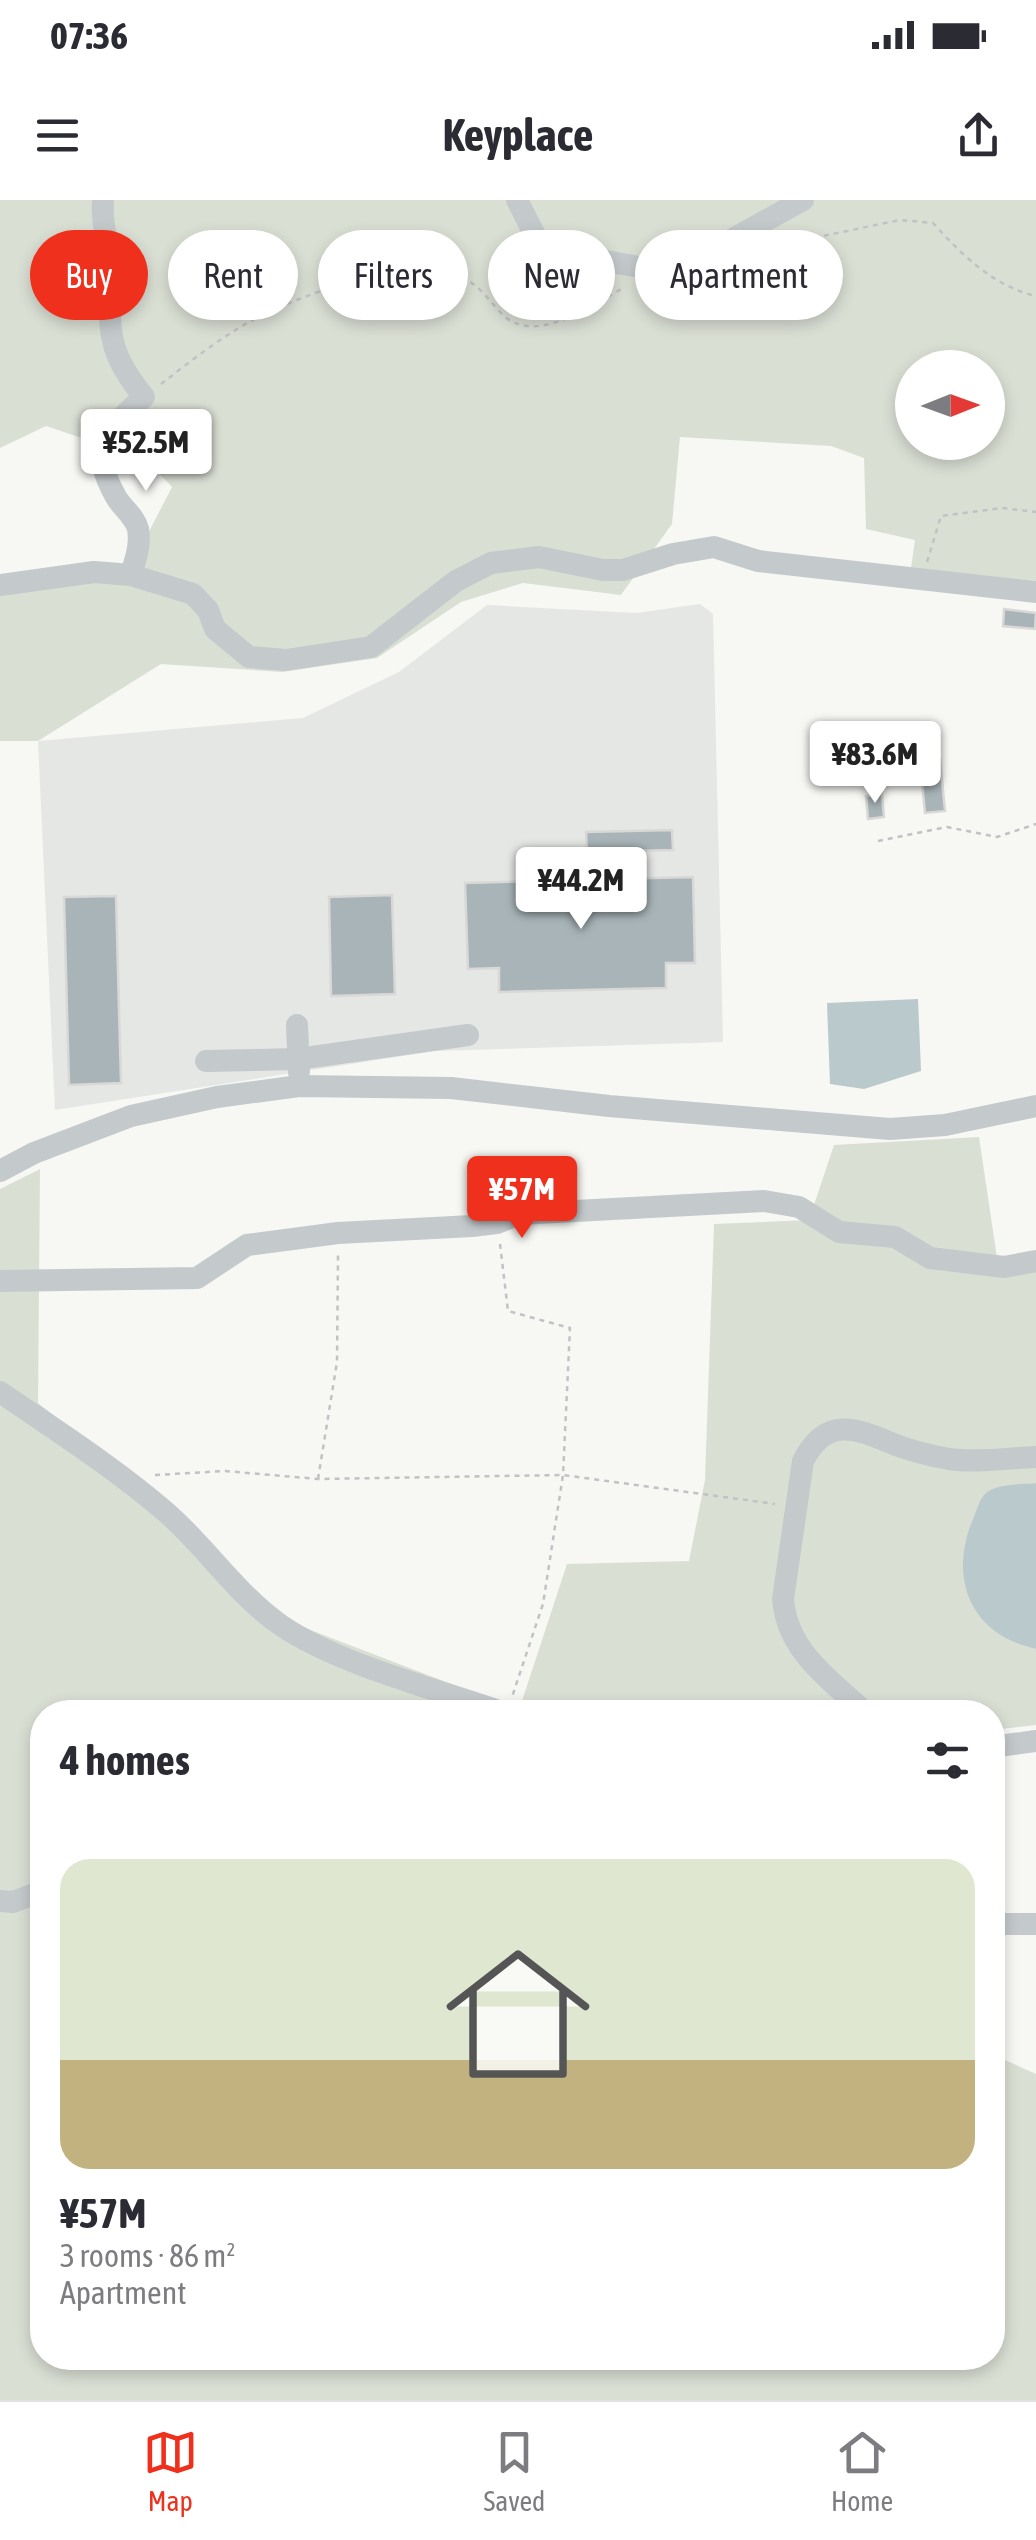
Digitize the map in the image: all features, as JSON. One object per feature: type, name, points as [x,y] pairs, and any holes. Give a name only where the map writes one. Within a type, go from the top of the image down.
[{"type":"street","points":[[103,200],[101,226],[114,274],[110,313],[113,349],[122,370],[144,397],[109,429],[102,458],[115,496],[137,524],[139,546],[131,576]]},
{"type":"street","points":[[517,200],[544,252],[566,266],[606,262],[635,267]]},
{"type":"street","points":[[747,230],[803,200]]},
{"type":"street","points":[[0,584],[94,572],[131,576],[193,594],[208,610],[215,629],[249,657],[286,660],[330,656],[372,646],[456,581],[491,563],[540,557],[603,570],[623,570],[674,554],[714,547],[758,561],[1036,592]]},
{"type":"street","points":[[296,1025],[299,1086]]},
{"type":"street","points":[[206,1061],[298,1059],[468,1035]]},
{"type":"street","points":[[0,1171],[34,1153],[131,1116],[299,1086],[451,1088],[609,1106],[890,1129],[946,1125],[1036,1106]]},
{"type":"street","points":[[0,1281],[197,1278],[246,1245],[338,1233],[498,1222],[519,1214],[764,1201],[799,1207],[840,1232],[896,1237],[930,1258],[1004,1267],[1036,1261]]},
{"type":"street","points":[[0,1392],[124,1476],[170,1516],[262,1612],[284,1628],[329,1652],[470,1700]]},
{"type":"street","points":[[853,1700],[792,1640],[784,1617],[783,1599],[803,1462],[812,1445],[839,1429],[866,1431],[899,1446],[952,1460],[1036,1457]]},
{"type":"street","points":[[1005,1745],[1036,1740]]},
{"type":"street","points":[[0,1901],[13,1902],[30,1896]]},
{"type":"street","points":[[1005,1924],[1036,1924]]},
{"type":"path","points":[[843,231],[900,220],[933,223],[961,254],[1013,291],[1036,296]]},
{"type":"path","points":[[144,397],[256,318],[354,280],[404,270],[465,276],[504,317],[542,326],[571,316],[635,278]]},
{"type":"path","points":[[921,580],[941,516],[1002,508],[1036,512]]},
{"type":"path","points":[[878,841],[946,826],[996,837],[1036,824]]},
{"type":"path","points":[[498,1222],[508,1311],[570,1328],[564,1476],[542,1604],[509,1700]]},
{"type":"path","points":[[318,1478],[338,1362],[338,1233]]},
{"type":"path","points":[[124,1476],[225,1471],[318,1478],[564,1476],[783,1505],[799,1496]]},
{"type":"shaded area","points":[[0,200],[1036,200],[1036,581],[911,568],[915,540],[866,529],[864,458],[831,446],[680,437],[672,524],[621,595],[523,583],[461,602],[377,658],[282,672],[161,664],[38,741],[0,741],[0,590],[125,578],[172,487],[147,460],[46,426],[0,448]]},
{"type":"shaded area","points":[[700,604],[713,614],[723,1042],[435,1051],[55,1110],[38,741],[303,718],[399,672],[487,605],[636,613]]},
{"type":"shaded area","points":[[918,999],[921,1071],[864,1089],[830,1084],[827,1003]]},
{"type":"shaded area","points":[[979,1137],[1000,1278],[1036,1270],[1036,1483],[996,1488],[1024,1646],[1036,1649],[1036,1725],[1005,1729],[1005,1700],[522,1700],[567,1564],[689,1561],[705,1480],[714,1224],[809,1220],[834,1145]]},
{"type":"shaded area","points":[[40,1169],[38,1403],[146,1488],[287,1621],[493,1700],[30,1700],[30,2370],[1005,2370],[1005,2060],[1036,2074],[1036,2400],[0,2400],[0,1189]]},
{"type":"shaded area","points":[[1036,1483],[1036,1649],[996,1632],[982,1619],[965,1586],[963,1566],[971,1524],[984,1495],[1001,1486]]},
{"type":"building","points":[[1004,609],[1036,613],[1035,629],[1003,626]]},
{"type":"building","points":[[940,759],[945,811],[925,813],[920,761]]},
{"type":"building","points":[[882,794],[884,817],[868,819],[866,796]]},
{"type":"building","points":[[672,830],[673,850],[587,852],[586,832]]},
{"type":"building","points":[[693,877],[695,963],[666,963],[666,988],[499,992],[499,968],[468,969],[465,883]]},
{"type":"building","points":[[392,895],[395,994],[331,996],[329,897]]},
{"type":"building","points":[[116,896],[121,1083],[69,1085],[64,897]]}]
